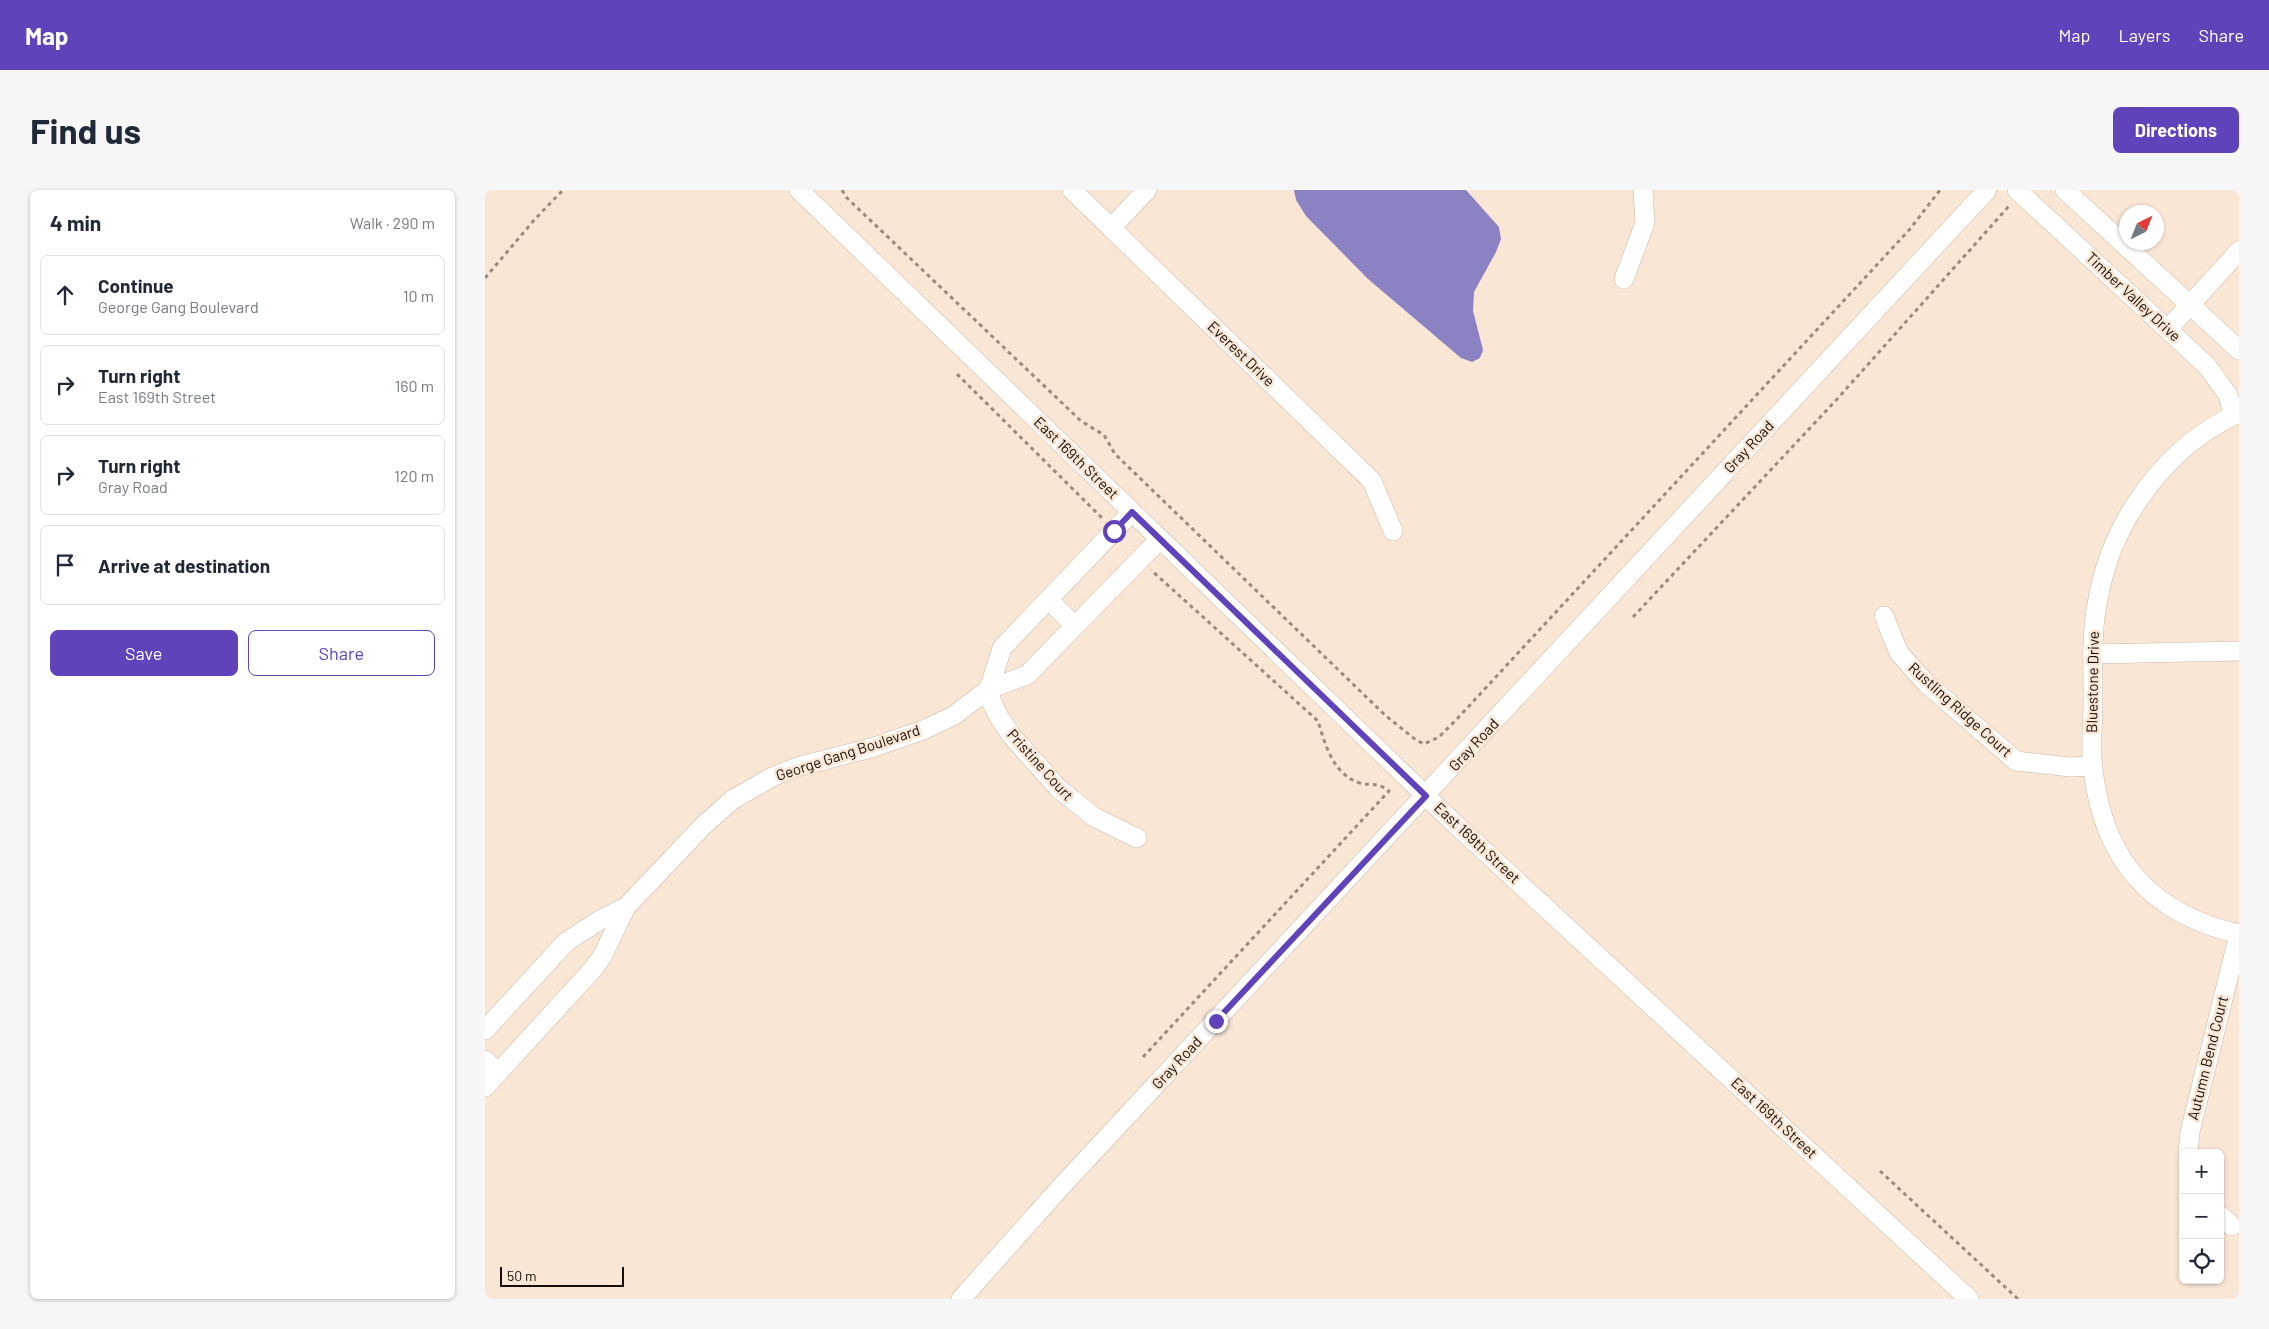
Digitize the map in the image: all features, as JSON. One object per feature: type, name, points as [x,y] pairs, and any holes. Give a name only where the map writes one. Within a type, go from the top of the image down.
[{"type":"street","name":"East 169th Street","points":[[799,190],[1426,796],[1969,1299]]},
{"type":"street","name":"Everest Drive","points":[[1072,190],[1372,481],[1393,530]]},
{"type":"street","points":[[1111,228],[1147,190]]},
{"type":"street","points":[[1625,279],[1645,223],[1643,190]]},
{"type":"street","name":"Gray Road","points":[[961,1299],[1059,1189],[1987,190]]},
{"type":"street","points":[[2065,190],[2239,350]]},
{"type":"street","name":"Timber Valley Drive","points":[[2019,192],[2207,366],[2221,382],[2237,414]]},
{"type":"street","points":[[2168,329],[2239,251]]},
{"type":"street","name":"Bluestone Drive","points":[[2237,414],[2201,435],[2175,457],[2147,488],[2126,520],[2110,556],[2098,598],[2094,627],[2093,766],[2101,816],[2108,834],[2128,867],[2142,883],[2167,905],[2197,922],[2239,934]]},
{"type":"street","points":[[989,689],[1002,648],[1132,512]]},
{"type":"street","name":"George Gang Boulevard","points":[[485,1087],[492,1067],[594,968],[607,948],[626,907],[713,816],[747,790],[797,767],[871,748],[923,730],[953,716],[989,689],[1027,675],[1074,624],[1160,539]]},
{"type":"street","points":[[1049,600],[1074,624]]},
{"type":"street","name":"Rustling Ridge Court","points":[[1884,616],[1899,653],[1926,683],[2016,761],[2071,767],[2093,766]]},
{"type":"street","points":[[2093,654],[2239,651]]},
{"type":"street","name":"Pristine Court","points":[[989,689],[992,703],[1011,735],[1059,790],[1094,818],[1137,838]]},
{"type":"street","name":"George Gang Boulevard","points":[[485,1030],[567,942],[600,920],[626,907]]},
{"type":"street","name":"Autumn Bend Court","points":[[2188,1149],[2190,1132],[2239,934]]},
{"type":"path","points":[[485,278],[535,219],[563,190]]},
{"type":"path","points":[[842,190],[847,198],[1081,421],[1104,435],[1115,454],[1379,709],[1416,740],[1424,744],[1439,737],[1457,719],[1910,229],[1940,190]]},
{"type":"path","points":[[1633,617],[1839,397],[2019,192]]},
{"type":"path","points":[[957,374],[1114,531]]},
{"type":"path","points":[[1141,558],[1163,582],[1185,598],[1318,720],[1327,749],[1341,771],[1359,782],[1381,784],[1389,791],[1143,1057]]},
{"type":"path","points":[[1880,1171],[2018,1299]]},
{"type":"shaded area","points":[[1294,190],[1466,190],[1499,227],[1501,239],[1474,292],[1473,311],[1483,350],[1480,358],[1472,362],[1461,358],[1368,279],[1306,216],[1296,200]]},
{"type":"route","points":[[1114,531],[1132,512],[1426,796],[1216,1021]]}]
